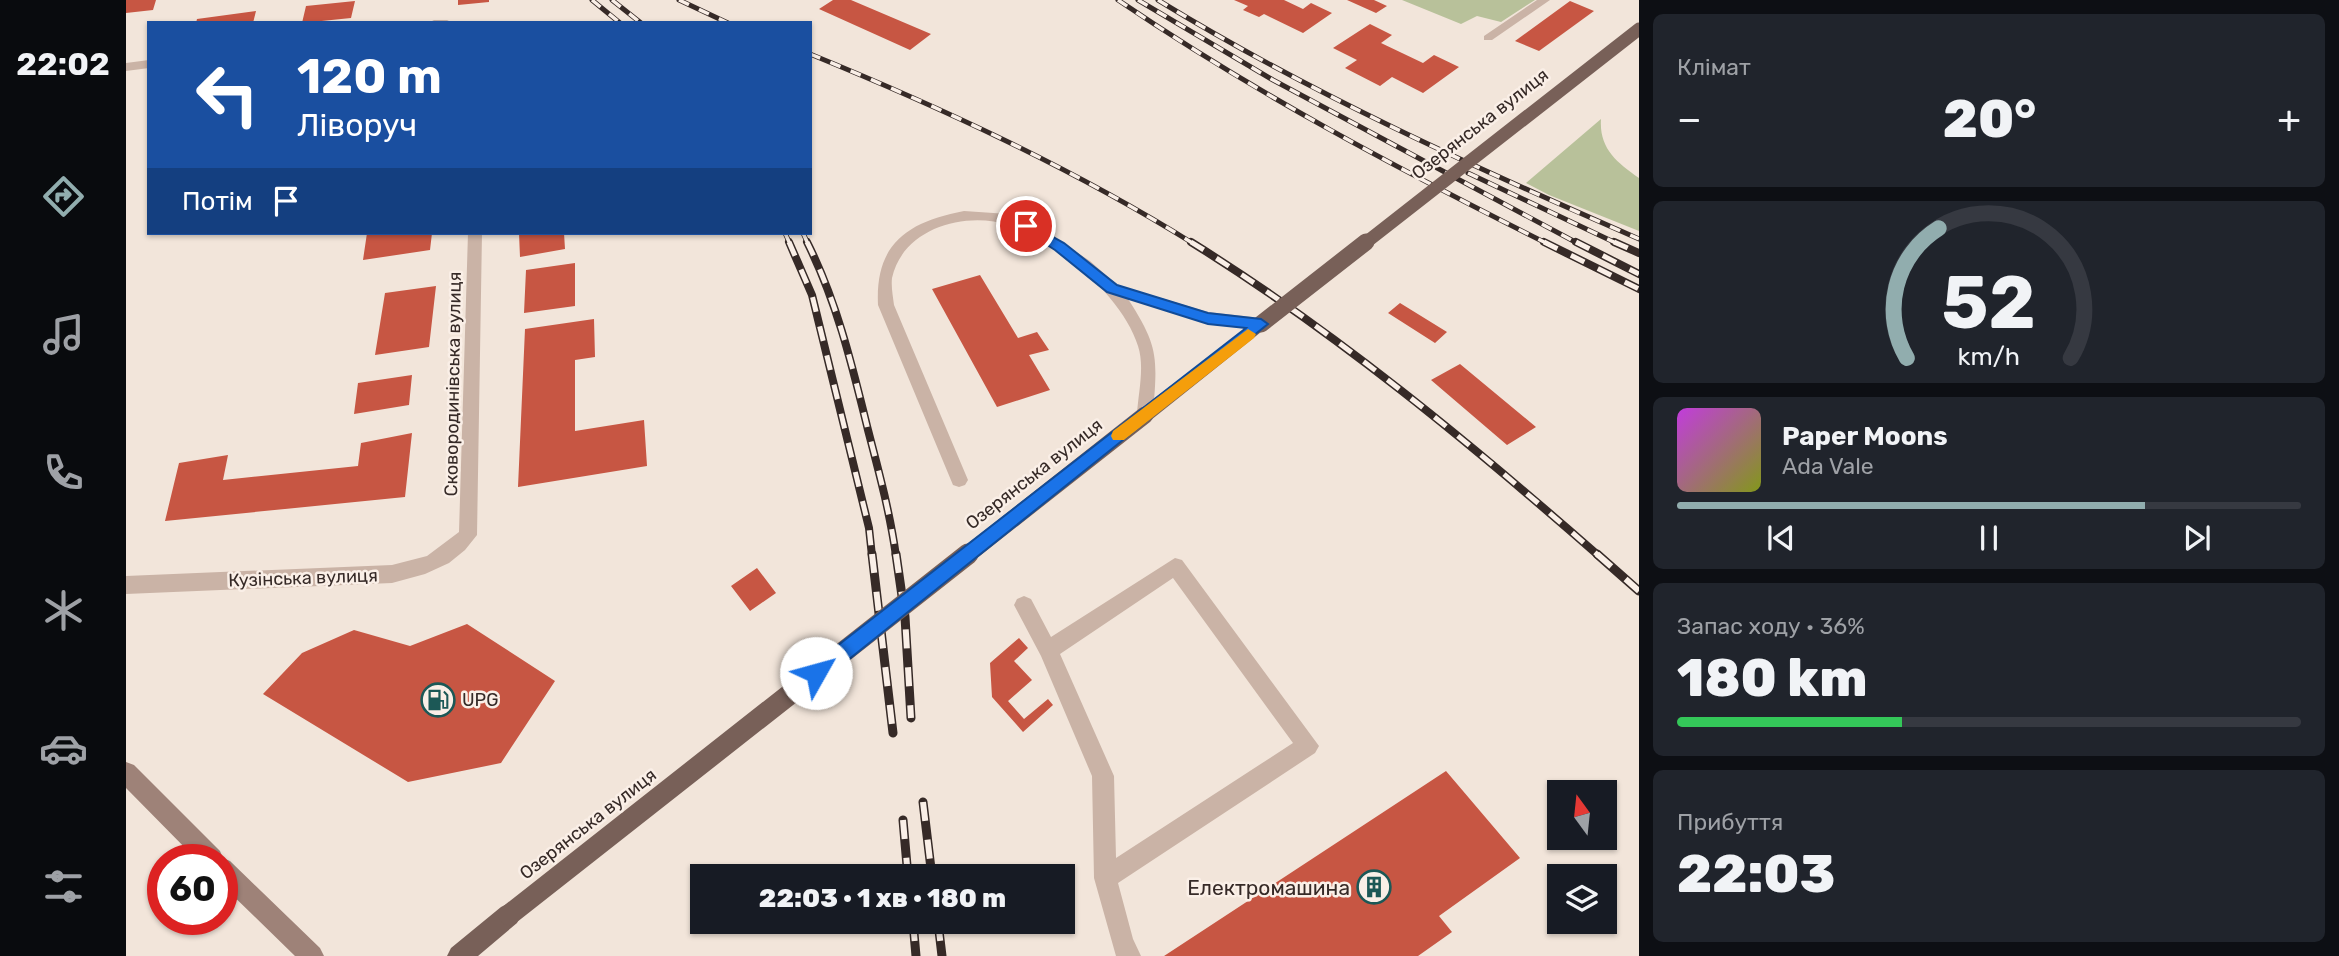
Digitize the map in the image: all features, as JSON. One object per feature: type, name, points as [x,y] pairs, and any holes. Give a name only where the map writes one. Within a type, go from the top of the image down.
[{"type":"main road","name":"Озерянська вулиця","points":[[458,956],[1639,29]]},
{"type":"main road","points":[[126,773],[197,844]]},
{"type":"main road","points":[[238,884],[312,956]]},
{"type":"street","points":[[1488,38],[1544,0]]},
{"type":"street","points":[[126,67],[147,64]]},
{"type":"street","points":[[959,480],[886,305],[885,279],[892,260],[906,241],[921,229],[943,220],[964,216],[1004,218],[1026,226],[1060,247],[1112,289],[1147,347],[1145,415]]},
{"type":"street","name":"Сковородинівська вулиця","points":[[468,535],[475,235]]},
{"type":"street","points":[[1112,289],[1208,318],[1261,324]]},
{"type":"street","name":"Кузінська вулиця","points":[[126,585],[392,574],[422,568],[441,560],[468,535]]},
{"type":"street","points":[[1048,650],[1175,566],[1308,746],[1105,878]]},
{"type":"street","points":[[1024,605],[1048,650],[1103,776],[1105,878],[1122,942],[1129,956]]},
{"type":"green space","points":[[1402,0],[1535,0],[1501,22],[1477,16],[1461,24]]},
{"type":"green space","points":[[1601,119],[1606,146],[1623,166],[1639,178],[1639,231],[1526,183]]},
{"type":"building","points":[[126,0],[156,0],[153,10],[126,13]]},
{"type":"building","points":[[458,0],[489,0],[489,2],[458,5]]},
{"type":"building","points":[[833,0],[851,0],[931,34],[910,50],[819,9]]},
{"type":"building","points":[[1234,0],[1284,0],[1303,9],[1311,3],[1332,13],[1303,33],[1264,14],[1259,17],[1243,10],[1248,6]]},
{"type":"building","points":[[1347,0],[1374,0],[1387,6],[1376,13]]},
{"type":"building","points":[[355,1],[351,18],[322,21],[302,21],[306,6]]},
{"type":"building","points":[[1570,1],[1594,11],[1539,51],[1515,41]]},
{"type":"building","points":[[256,11],[254,21],[197,19]]},
{"type":"building","points":[[1370,24],[1392,35],[1381,43],[1423,63],[1434,55],[1459,67],[1423,93],[1392,77],[1380,86],[1345,68],[1357,60],[1333,48]]},
{"type":"building","points":[[367,235],[432,235],[430,250],[363,260]]},
{"type":"building","points":[[519,235],[564,235],[565,249],[520,257]]},
{"type":"building","points":[[575,263],[575,306],[524,313],[526,270]]},
{"type":"building","points":[[980,275],[1018,338],[1037,332],[1049,350],[1029,355],[1050,390],[997,407],[932,289]]},
{"type":"building","points":[[436,286],[429,347],[375,355],[385,293]]},
{"type":"building","points":[[1400,303],[1447,332],[1435,343],[1388,313]]},
{"type":"building","points":[[594,319],[595,357],[575,360],[575,431],[644,420],[647,466],[518,487],[525,329]]},
{"type":"building","points":[[1460,364],[1536,427],[1507,445],[1431,380]]},
{"type":"building","points":[[412,375],[409,405],[354,414],[358,383]]},
{"type":"building","points":[[412,433],[405,497],[165,521],[179,463],[228,455],[223,480],[358,466],[361,443]]},
{"type":"building","points":[[757,568],[776,593],[750,611],[731,586]]},
{"type":"building","points":[[467,624],[555,681],[501,763],[408,782],[263,694],[302,653],[354,630],[410,646]]},
{"type":"building","points":[[1019,638],[1028,648],[1014,661],[1032,680],[1008,701],[1024,719],[1048,699],[1053,705],[1023,732],[992,697],[990,663]]},
{"type":"building","name":"Електромашина","points":[[1446,771],[1520,858],[1439,916],[1452,932],[1418,956],[1164,956]]},
{"type":"railway","points":[[592,0],[618,21]]},
{"type":"railway","points":[[612,0],[638,21]]},
{"type":"railway","points":[[679,0],[724,21]]},
{"type":"railway","points":[[1118,0],[1275,99],[1438,188],[1547,243]]},
{"type":"railway","points":[[1138,0],[1273,80],[1579,244]]},
{"type":"railway","points":[[1158,0],[1274,67],[1394,128],[1639,239]]},
{"type":"railway","points":[[812,55],[1006,141],[1101,190],[1194,244]]},
{"type":"railway","points":[[1468,173],[1618,244]]},
{"type":"railway","points":[[786,235],[790,244]]},
{"type":"railway","points":[[804,235],[808,244]]},
{"type":"railway","points":[[789,242],[812,295],[869,528],[872,556]]},
{"type":"railway","points":[[807,242],[827,288],[850,358],[884,493],[896,556]]},
{"type":"railway","points":[[1191,242],[1298,313],[1401,390],[1599,556]]},
{"type":"railway","points":[[1576,242],[1639,274]]},
{"type":"railway","points":[[1614,242],[1639,253]]},
{"type":"railway","points":[[1547,243],[1639,289]]},
{"type":"railway","points":[[872,554],[893,733]]},
{"type":"railway","points":[[896,554],[905,617],[911,718]]},
{"type":"railway","points":[[1597,554],[1639,591]]},
{"type":"railway","points":[[923,802],[930,864]]},
{"type":"railway","points":[[903,820],[907,864]]},
{"type":"railway","points":[[914,934],[916,956]]},
{"type":"railway","points":[[939,934],[942,956]]},
{"type":"slow traffic","points":[[1119,436],[1248,334]]},
{"type":"place","name":"UPG","points":[[438,700]]},
{"type":"place","name":"Електромашина","points":[[1374,887]]},
{"type":"route","points":[[816,673],[1261,324],[1208,318],[1112,289],[1060,247],[1026,226]]}]
